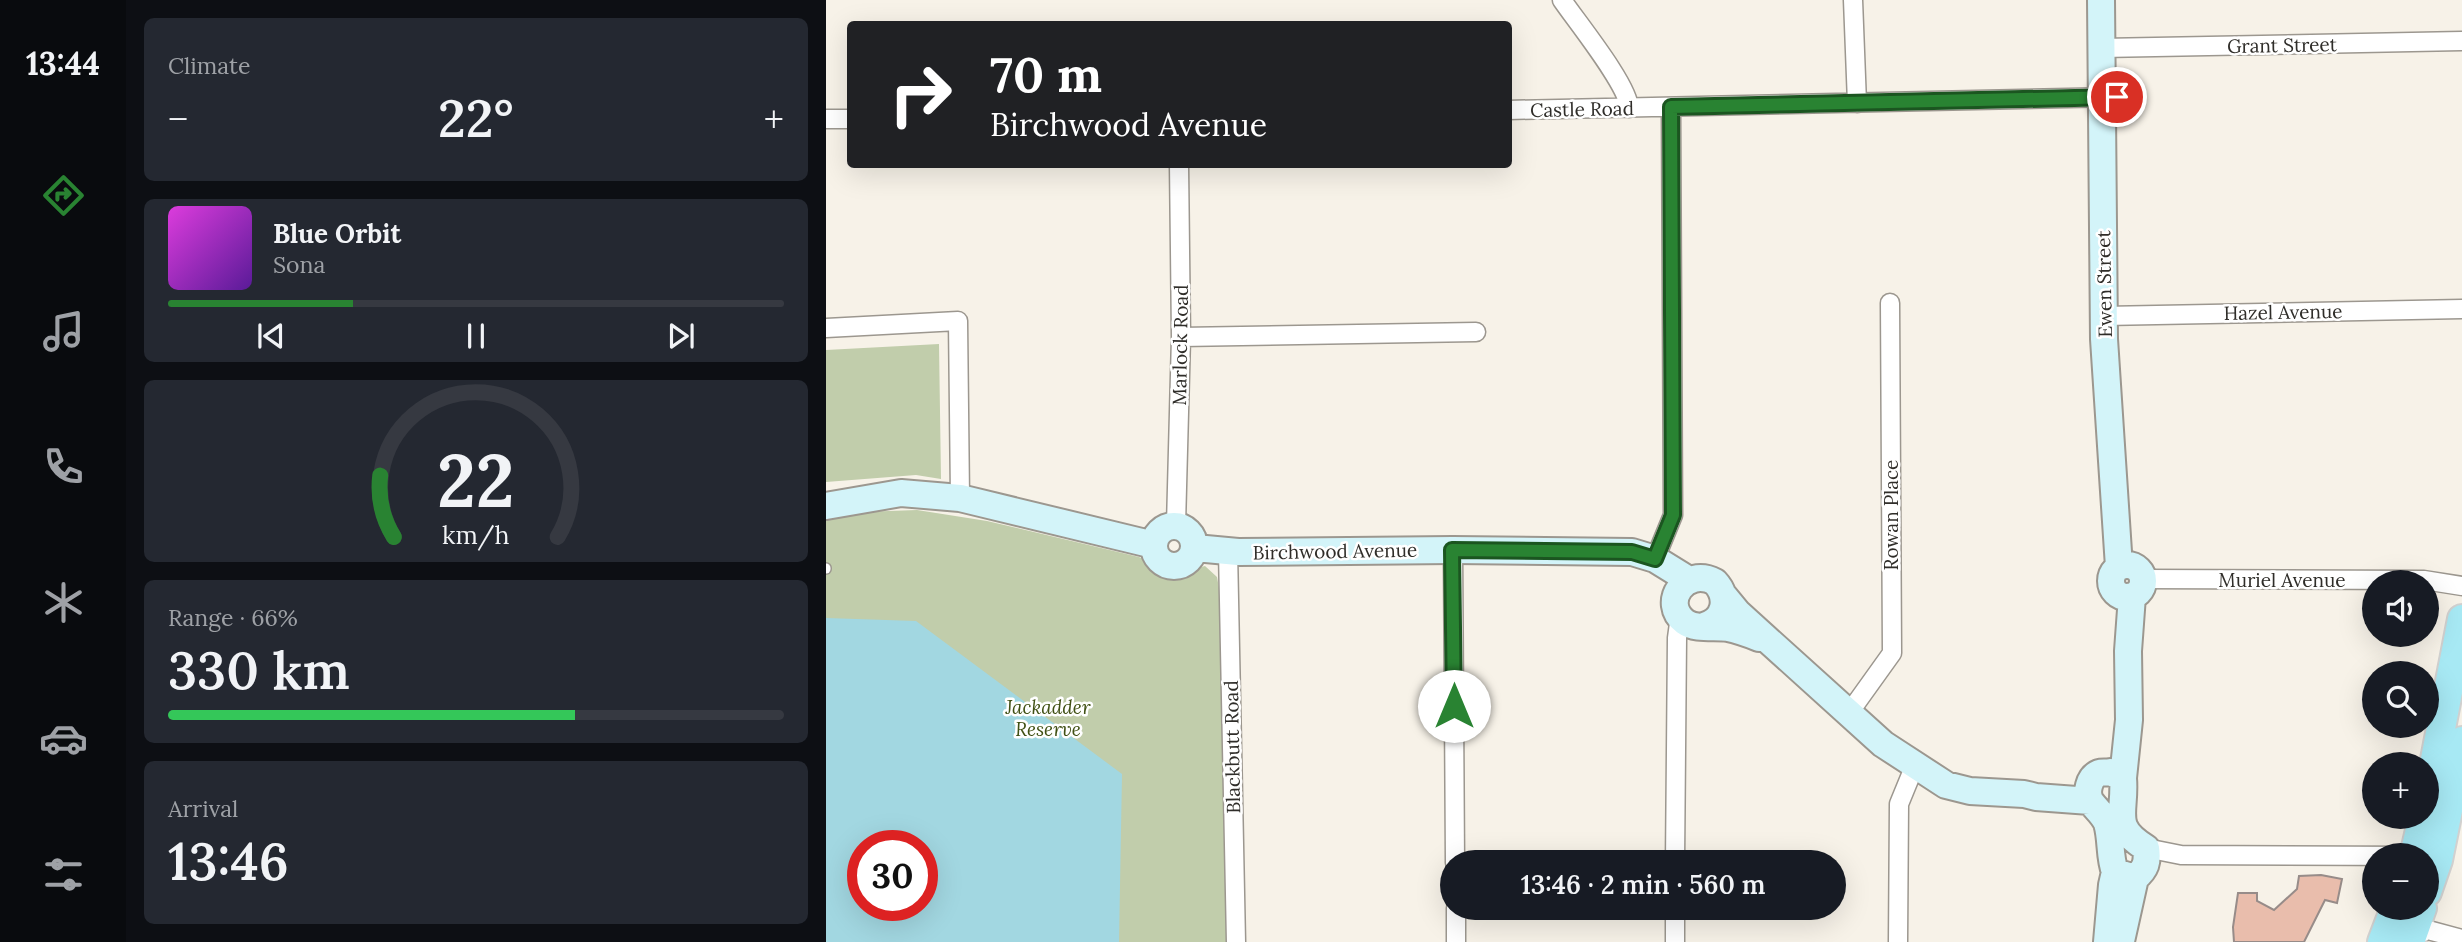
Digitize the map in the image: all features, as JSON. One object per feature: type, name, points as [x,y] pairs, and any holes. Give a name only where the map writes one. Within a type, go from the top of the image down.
[{"type":"main road","points":[[2436,752],[2462,619]]},
{"type":"main road","points":[[2427,843],[2462,741]]},
{"type":"main road","points":[[2382,942],[2390,920]]},
{"type":"main road","points":[[2411,939],[2418,920]]},
{"type":"street","points":[[1562,0],[1615,76],[1629,100],[1629,108]]},
{"type":"street","points":[[1853,0],[1857,103]]},
{"type":"street","name":"Ewen Street","points":[[2101,0],[2108,48],[2110,98],[2110,316],[2128,580],[2113,750],[2100,784],[2130,838],[2135,867]]},
{"type":"street","name":"Ewen Street","points":[[2108,48],[2114,0]]},
{"type":"street","name":"Grant Street","points":[[2108,48],[2462,41]]},
{"type":"street","name":"Castle Road","points":[[1512,110],[2110,98]]},
{"type":"street","points":[[1655,559],[1673,515],[1671,107]]},
{"type":"street","points":[[826,120],[847,119]]},
{"type":"street","name":"Marlock Road","points":[[1176,525],[1181,337],[1179,168]]},
{"type":"street","name":"Rowan Place","points":[[1849,713],[1892,653],[1890,303]]},
{"type":"street","name":"Hazel Avenue","points":[[2110,316],[2462,309]]},
{"type":"street","points":[[826,328],[958,321],[960,498]]},
{"type":"street","points":[[1181,337],[1476,332]]},
{"type":"street","points":[[826,506],[901,493],[960,498],[1154,545]]},
{"type":"street","points":[[1176,525],[1186,528],[1193,536],[1195,548],[1191,558],[1182,565],[1170,566],[1160,561],[1154,545],[1163,528],[1176,525]]},
{"type":"street","name":"Birchwood Avenue","points":[[1195,548],[1228,551],[1632,552],[1655,559],[1689,609]]},
{"type":"street","points":[[1452,550],[1455,850]]},
{"type":"street","name":"Blackbutt Road","points":[[1228,551],[1236,942]]},
{"type":"street","name":"Birchwood Avenue","points":[[1601,552],[1648,571],[1689,609],[1773,645]]},
{"type":"street","name":"Birchwood Avenue","points":[[1689,609],[1696,577],[1709,579],[1720,588],[1738,613],[1883,744],[1946,785],[1970,791],[2024,793],[2039,788],[2100,784]]},
{"type":"street","name":"Muriel Avenue","points":[[2128,580],[2424,580],[2462,586]]},
{"type":"street","points":[[1689,609],[1712,623],[1719,617],[1724,596]]},
{"type":"street","points":[[1675,850],[1676,663],[1689,637],[1689,609]]},
{"type":"street","points":[[1898,942],[1899,804],[1915,765]]},
{"type":"street","points":[[2100,784],[2111,839],[2111,859],[2135,867]]},
{"type":"street","points":[[2107,942],[2112,885],[2135,867],[2180,855],[2362,857]]},
{"type":"street","points":[[2121,942],[2135,867]]},
{"type":"street","points":[[1456,920],[1456,942]]},
{"type":"street","points":[[1675,920],[1675,942]]},
{"type":"street","points":[[2411,939],[2428,930],[2462,939]]},
{"type":"green space","points":[[939,344],[941,479],[916,475],[826,482],[826,350]]},
{"type":"green space","name":"Jackadder Reserve","points":[[917,510],[987,521],[1139,557],[1173,574],[1205,566],[1217,577],[1226,627],[1226,942],[826,942],[826,516],[832,513]]},
{"type":"water","points":[[826,618],[916,621],[1122,774],[1119,942],[826,942]]},
{"type":"building","points":[[2321,875],[2342,879],[2337,903],[2325,900],[2304,942],[2234,942],[2233,927],[2238,893],[2257,893],[2257,901],[2274,910],[2297,889],[2299,876]]},
{"type":"route","points":[[1454,706],[1452,550],[1632,552],[1655,559],[1667,534],[1673,515],[1671,107],[2117,97]]}]
